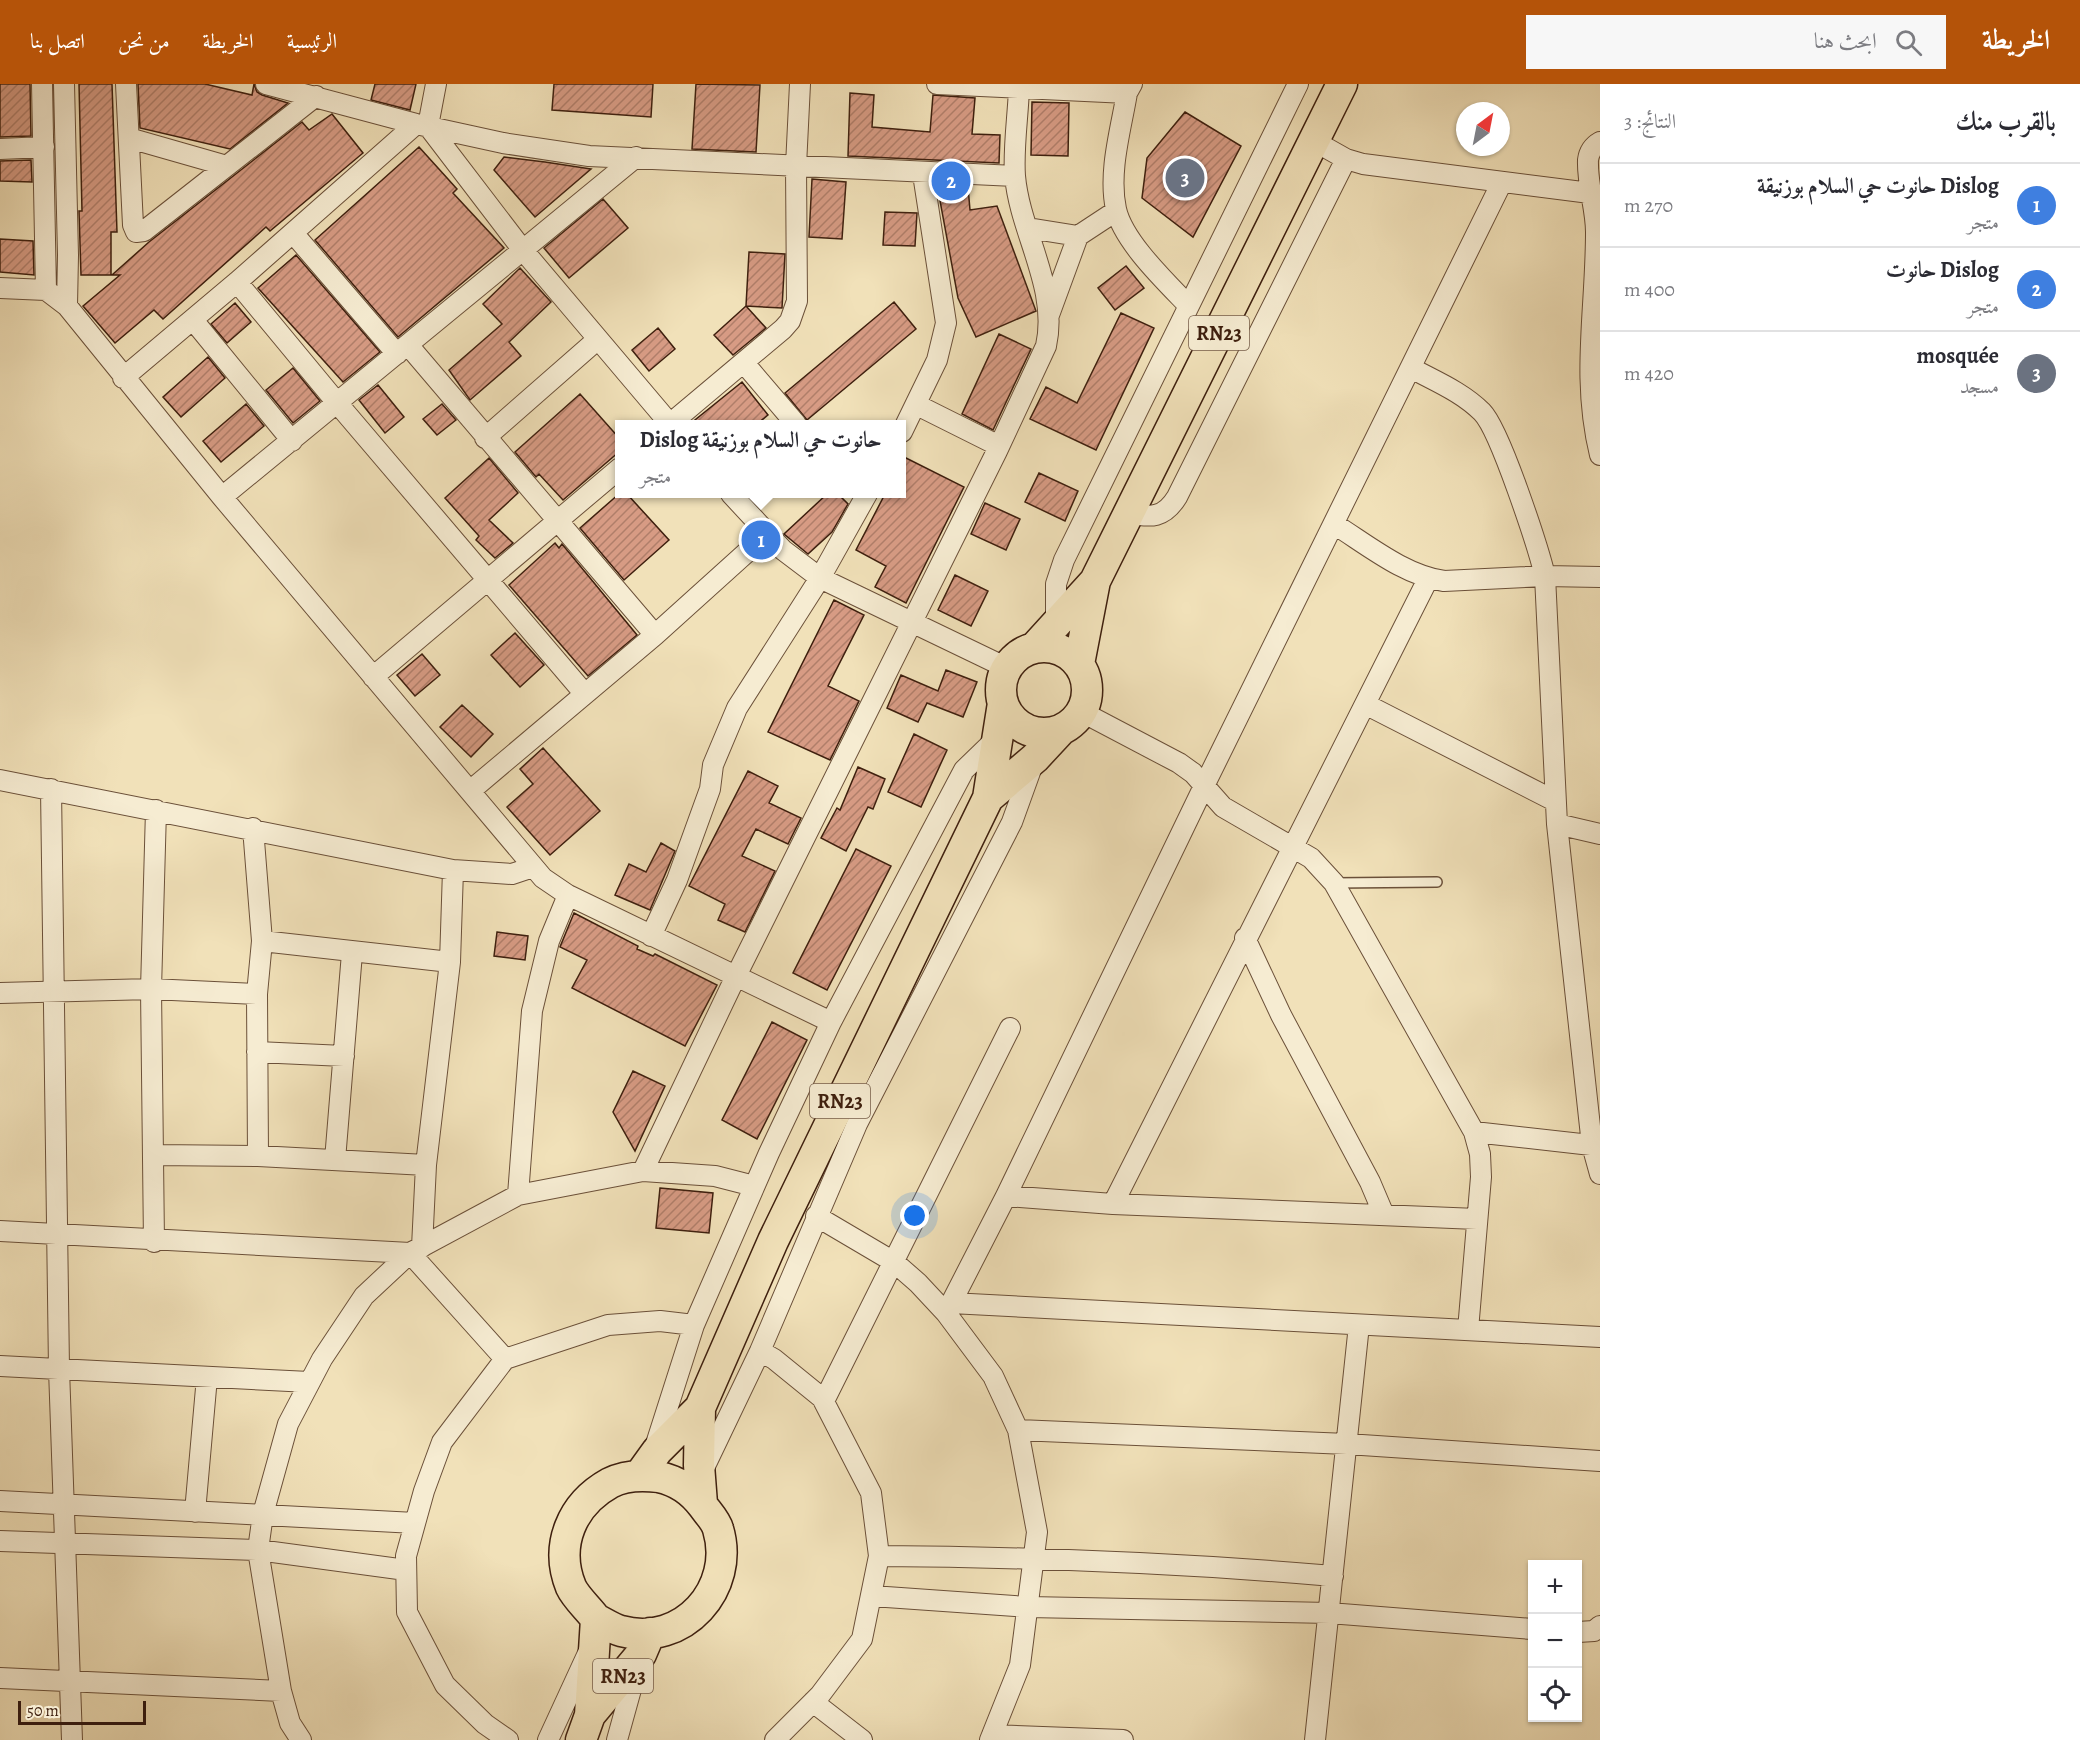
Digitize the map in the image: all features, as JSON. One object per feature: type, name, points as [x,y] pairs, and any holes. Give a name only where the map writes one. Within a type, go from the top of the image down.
[{"type":"main road","name":"RN23","points":[[988,798],[1035,758],[1071,721],[1088,687],[1079,664],[1095,581],[1342,84]]},
{"type":"main road","name":"RN23","points":[[585,1728],[595,1630],[572,1589],[564,1562],[566,1534],[576,1512],[594,1491],[645,1467],[700,1408],[773,1240],[988,798],[995,740],[1003,703],[1001,685],[1007,668],[1018,655],[1034,648],[1056,621],[1095,581]]},
{"type":"main road","points":[[1034,648],[1059,649],[1079,664]]},
{"type":"main road","points":[[1003,703],[1009,715],[1020,726],[1032,732],[1047,733],[1071,721]]},
{"type":"main road","name":"RN23","points":[[585,1728],[645,1644],[681,1625],[699,1612],[715,1589],[723,1553],[718,1526],[701,1490],[700,1408]]},
{"type":"main road","name":"RN23","points":[[645,1467],[694,1493],[701,1490]]},
{"type":"main road","name":"RN23","points":[[595,1630],[621,1631],[645,1644]]},
{"type":"street","points":[[42,84],[46,290]]},
{"type":"street","points":[[64,84],[67,306]]},
{"type":"street","points":[[126,84],[133,225],[136,231],[144,231],[316,96]]},
{"type":"street","points":[[266,84],[422,125],[503,143],[589,156],[923,174],[1015,176]]},
{"type":"street","points":[[123,378],[422,125],[436,84]]},
{"type":"street","points":[[675,420],[783,329],[795,312],[797,301],[796,166],[800,84]]},
{"type":"street","points":[[937,84],[1020,88],[1130,89],[1116,158],[1116,211],[1147,262],[1188,305]]},
{"type":"street","points":[[1056,621],[1056,584],[1064,560],[1298,84]]},
{"type":"street","points":[[1020,88],[1015,176],[1049,315]]},
{"type":"street","points":[[422,125],[522,249],[667,420]]},
{"type":"street","points":[[129,138],[226,166]]},
{"type":"street","points":[[1314,141],[1346,159],[1379,167],[1590,194]]},
{"type":"street","points":[[1600,141],[1589,154],[1590,194],[1598,234],[1589,368],[1600,455]]},
{"type":"street","points":[[0,149],[44,147]]},
{"type":"street","points":[[222,497],[636,157]]},
{"type":"street","points":[[1129,513],[1154,517],[1163,513],[1177,497],[1346,159]]},
{"type":"street","points":[[906,425],[937,360],[946,323],[923,174]]},
{"type":"street","points":[[948,1308],[1006,1196],[1204,786],[1503,182]]},
{"type":"street","points":[[643,1171],[736,976],[854,740],[910,621],[999,446],[1046,346],[1049,315],[1078,236],[1116,211]]},
{"type":"street","points":[[1028,228],[1078,236]]},
{"type":"street","points":[[293,233],[485,438],[655,635]]},
{"type":"street","points":[[237,282],[584,693]]},
{"type":"street","points":[[0,288],[46,290],[67,306],[123,378],[533,867],[568,894],[831,1022]]},
{"type":"street","points":[[193,320],[292,441]]},
{"type":"street","points":[[485,438],[598,339]]},
{"type":"street","points":[[744,363],[793,420]]},
{"type":"street","points":[[1411,368],[1467,398],[1484,414],[1495,435],[1538,549],[1545,576],[1557,824],[1600,1174]]},
{"type":"street","points":[[917,405],[999,446]]},
{"type":"street","points":[[373,677],[615,472]]},
{"type":"street","points":[[735,498],[798,564],[820,578],[1007,668]]},
{"type":"street","points":[[651,936],[681,870],[710,789],[713,765],[737,708],[820,578],[865,498]]},
{"type":"street","points":[[1334,524],[1412,572],[1428,579],[1460,581],[1545,576],[1600,577]]},
{"type":"street","points":[[470,790],[655,635],[767,534]]},
{"type":"street","points":[[1113,1204],[1245,938],[1428,579]]},
{"type":"street","points":[[1365,704],[1555,801]]},
{"type":"street","points":[[1071,721],[1179,763],[1204,786],[1215,801],[1231,813],[1311,858],[1334,883],[1474,1132],[1480,1154],[1481,1177],[1468,1330]]},
{"type":"street","points":[[645,1467],[694,1325],[754,1186],[831,1022],[964,770],[995,740]]},
{"type":"street","points":[[701,1490],[857,1124],[1012,822],[1035,758]]},
{"type":"street","points":[[0,780],[253,828],[453,870],[512,874],[533,867]]},
{"type":"street","points":[[51,789],[59,1369],[72,1740]]},
{"type":"street","points":[[154,1242],[152,989],[156,810]]},
{"type":"street","points":[[1557,824],[1600,834]]},
{"type":"street","points":[[253,828],[262,941],[257,994],[258,1156]]},
{"type":"street","points":[[453,870],[450,962],[416,1250],[505,1359]]},
{"type":"street","points":[[518,1195],[532,1011],[549,941],[568,894]]},
{"type":"street","points":[[1245,938],[1281,1015],[1370,1182],[1384,1215]]},
{"type":"street","points":[[262,941],[352,953],[450,962]]},
{"type":"street","points":[[335,1160],[352,953]]},
{"type":"street","points":[[0,993],[152,989],[257,994]]},
{"type":"street","points":[[824,1401],[1010,1028]]},
{"type":"street","points":[[257,1052],[344,1056]]},
{"type":"street","points":[[1474,1132],[1596,1146]]},
{"type":"street","points":[[154,1155],[258,1156],[426,1165]]},
{"type":"street","points":[[301,1740],[290,1723],[280,1691],[258,1550],[263,1514],[288,1425],[309,1382],[364,1296],[416,1250],[518,1195],[643,1171],[715,1176],[754,1186]]},
{"type":"street","points":[[1357,1214],[1370,1182]]},
{"type":"street","points":[[1006,1196],[1113,1204],[1477,1219]]},
{"type":"street","points":[[816,1216],[894,1263],[948,1308],[993,1376],[1018,1430],[1037,1532],[1020,1665],[991,1737],[1124,1740]]},
{"type":"street","points":[[0,1232],[154,1242],[416,1250]]},
{"type":"street","points":[[948,1308],[1600,1337]]},
{"type":"street","points":[[508,1740],[485,1724],[445,1685],[407,1612],[406,1556],[442,1442],[505,1359],[608,1325],[660,1321],[694,1325]]},
{"type":"street","points":[[1315,1740],[1359,1325]]},
{"type":"street","points":[[760,1352],[774,1359],[824,1401],[871,1493],[879,1556],[862,1640],[813,1702],[775,1740]]},
{"type":"street","points":[[0,1366],[309,1382]]},
{"type":"street","points":[[195,1512],[207,1377]]},
{"type":"street","points":[[1018,1430],[1347,1444],[1600,1461]]},
{"type":"street","points":[[0,1501],[415,1523]]},
{"type":"street","points":[[0,1541],[258,1550],[406,1570]]},
{"type":"street","points":[[879,1556],[1034,1557],[1226,1567],[1333,1576]]},
{"type":"street","points":[[872,1596],[1028,1607],[1329,1612],[1528,1629]]},
{"type":"street","points":[[1582,1632],[1594,1631],[1600,1626]]},
{"type":"street","points":[[548,1740],[595,1630]]},
{"type":"street","points":[[617,1740],[645,1644]]},
{"type":"street","points":[[0,1678],[280,1691]]},
{"type":"street","points":[[813,1702],[862,1740]]},
{"type":"lane","points":[[1334,883],[1437,882]]},
{"type":"building","points":[[0,84],[30,84],[31,136],[0,137]]},
{"type":"building","points":[[79,84],[112,84],[117,232],[111,232],[111,275],[81,275]]},
{"type":"building","points":[[138,84],[205,84],[252,95],[254,84],[257,92],[262,95],[288,103],[230,149],[140,128]]},
{"type":"building","points":[[375,84],[416,84],[410,110],[371,100]]},
{"type":"building","points":[[554,84],[653,84],[651,117],[552,110]]},
{"type":"building","points":[[696,84],[760,85],[756,152],[692,149]]},
{"type":"building","points":[[850,93],[874,95],[872,127],[930,132],[933,95],[975,98],[972,134],[1000,135],[999,163],[848,156]]},
{"type":"building","points":[[1032,102],[1069,103],[1068,156],[1031,155]]},
{"type":"building","points":[[1185,112],[1241,146],[1193,237],[1142,198],[1147,158]]},
{"type":"building","points":[[332,114],[363,153],[270,231],[266,227],[163,319],[154,310],[115,343],[83,306],[120,275],[112,275],[149,242],[302,122],[309,130]]},
{"type":"building","points":[[419,147],[457,189],[453,193],[504,248],[398,337],[315,240]]},
{"type":"building","points":[[504,157],[591,169],[535,217],[494,170]]},
{"type":"building","points":[[31,160],[32,182],[0,181],[0,161]]},
{"type":"building","points":[[812,179],[846,182],[842,239],[809,237]]},
{"type":"building","points":[[968,187],[970,210],[997,206],[1036,311],[976,337],[958,298],[938,190]]},
{"type":"building","points":[[603,199],[628,228],[569,278],[544,248]]},
{"type":"building","points":[[885,212],[917,213],[915,246],[883,245]]},
{"type":"building","points":[[0,239],[33,241],[34,275],[0,272]]},
{"type":"building","points":[[749,252],[785,254],[782,308],[746,306]]},
{"type":"building","points":[[296,255],[380,352],[343,382],[258,288]]},
{"type":"building","points":[[1126,266],[1144,288],[1115,310],[1098,288]]},
{"type":"building","points":[[520,268],[551,302],[509,342],[521,356],[470,400],[449,370],[502,324],[483,304]]},
{"type":"building","points":[[894,302],[916,329],[807,420],[785,393]]},
{"type":"building","points":[[235,303],[251,322],[227,343],[211,324]]},
{"type":"building","points":[[746,306],[766,328],[733,355],[714,335]]},
{"type":"building","points":[[1121,313],[1154,328],[1096,450],[1030,419],[1046,387],[1077,403]]},
{"type":"building","points":[[658,328],[675,349],[649,371],[632,350]]},
{"type":"building","points":[[999,334],[1031,349],[993,430],[962,414]]},
{"type":"building","points":[[208,357],[225,378],[181,417],[163,397]]},
{"type":"building","points":[[293,368],[320,401],[293,423],[266,390]]},
{"type":"building","points":[[742,382],[768,415],[762,420],[695,420]]},
{"type":"building","points":[[378,385],[404,417],[385,433],[359,400]]},
{"type":"building","points":[[580,394],[615,433],[615,455],[563,500],[539,474],[536,477],[515,452]]},
{"type":"building","points":[[246,404],[264,426],[221,462],[203,441]]},
{"type":"building","points":[[442,404],[456,420],[437,435],[423,419]]},
{"type":"building","points":[[489,458],[518,493],[489,520],[513,543],[495,558],[476,540],[479,536],[445,498]]},
{"type":"building","points":[[906,458],[964,487],[906,603],[875,587],[886,566],[856,550],[883,498],[906,498]]},
{"type":"building","points":[[1039,473],[1078,491],[1065,521],[1025,502]]},
{"type":"building","points":[[615,497],[631,498],[669,540],[624,580],[580,528]]},
{"type":"building","points":[[823,498],[842,498],[848,504],[832,532],[808,554],[784,534]]},
{"type":"building","points":[[985,503],[1020,519],[1006,550],[971,534]]},
{"type":"building","points":[[555,543],[559,548],[562,544],[637,635],[588,676],[509,585]]},
{"type":"building","points":[[955,575],[988,591],[971,626],[938,610]]},
{"type":"building","points":[[834,600],[864,615],[828,686],[859,701],[830,760],[768,732]]},
{"type":"building","points":[[515,633],[544,665],[520,687],[491,655]]},
{"type":"building","points":[[422,654],[440,675],[415,696],[397,675]]},
{"type":"building","points":[[946,670],[977,682],[963,717],[927,703],[918,722],[887,708],[901,675],[938,691]]},
{"type":"building","points":[[462,705],[493,734],[471,757],[440,727]]},
{"type":"building","points":[[914,734],[947,750],[921,807],[888,792]]},
{"type":"building","points":[[543,748],[600,811],[550,855],[507,807],[533,784],[520,769]]},
{"type":"building","points":[[858,767],[885,779],[873,809],[868,807],[846,851],[821,838],[837,808],[840,810]]},
{"type":"building","points":[[748,771],[778,786],[769,803],[801,818],[788,844],[756,829],[742,856],[775,871],[745,932],[718,920],[725,904],[689,886]]},
{"type":"building","points":[[661,843],[675,851],[650,910],[615,895],[629,864],[646,872]]},
{"type":"building","points":[[856,849],[891,866],[827,990],[793,973]]},
{"type":"building","points":[[574,913],[638,946],[637,949],[653,956],[655,954],[717,985],[685,1046],[572,988],[587,960],[560,947]]},
{"type":"building","points":[[497,932],[528,936],[525,960],[494,956]]},
{"type":"building","points":[[772,1022],[807,1040],[757,1139],[722,1120]]},
{"type":"building","points":[[633,1071],[665,1086],[635,1151],[613,1112]]},
{"type":"building","points":[[660,1188],[713,1193],[709,1233],[656,1228]]},
{"type":"place","name":"mosquée","points":[[1185,178]]},
{"type":"place","name":"Dislog حانوت","points":[[951,181]]},
{"type":"place","name":"Dislog حانوت حي السلام بوزنيقة","points":[[761,540]]}]
